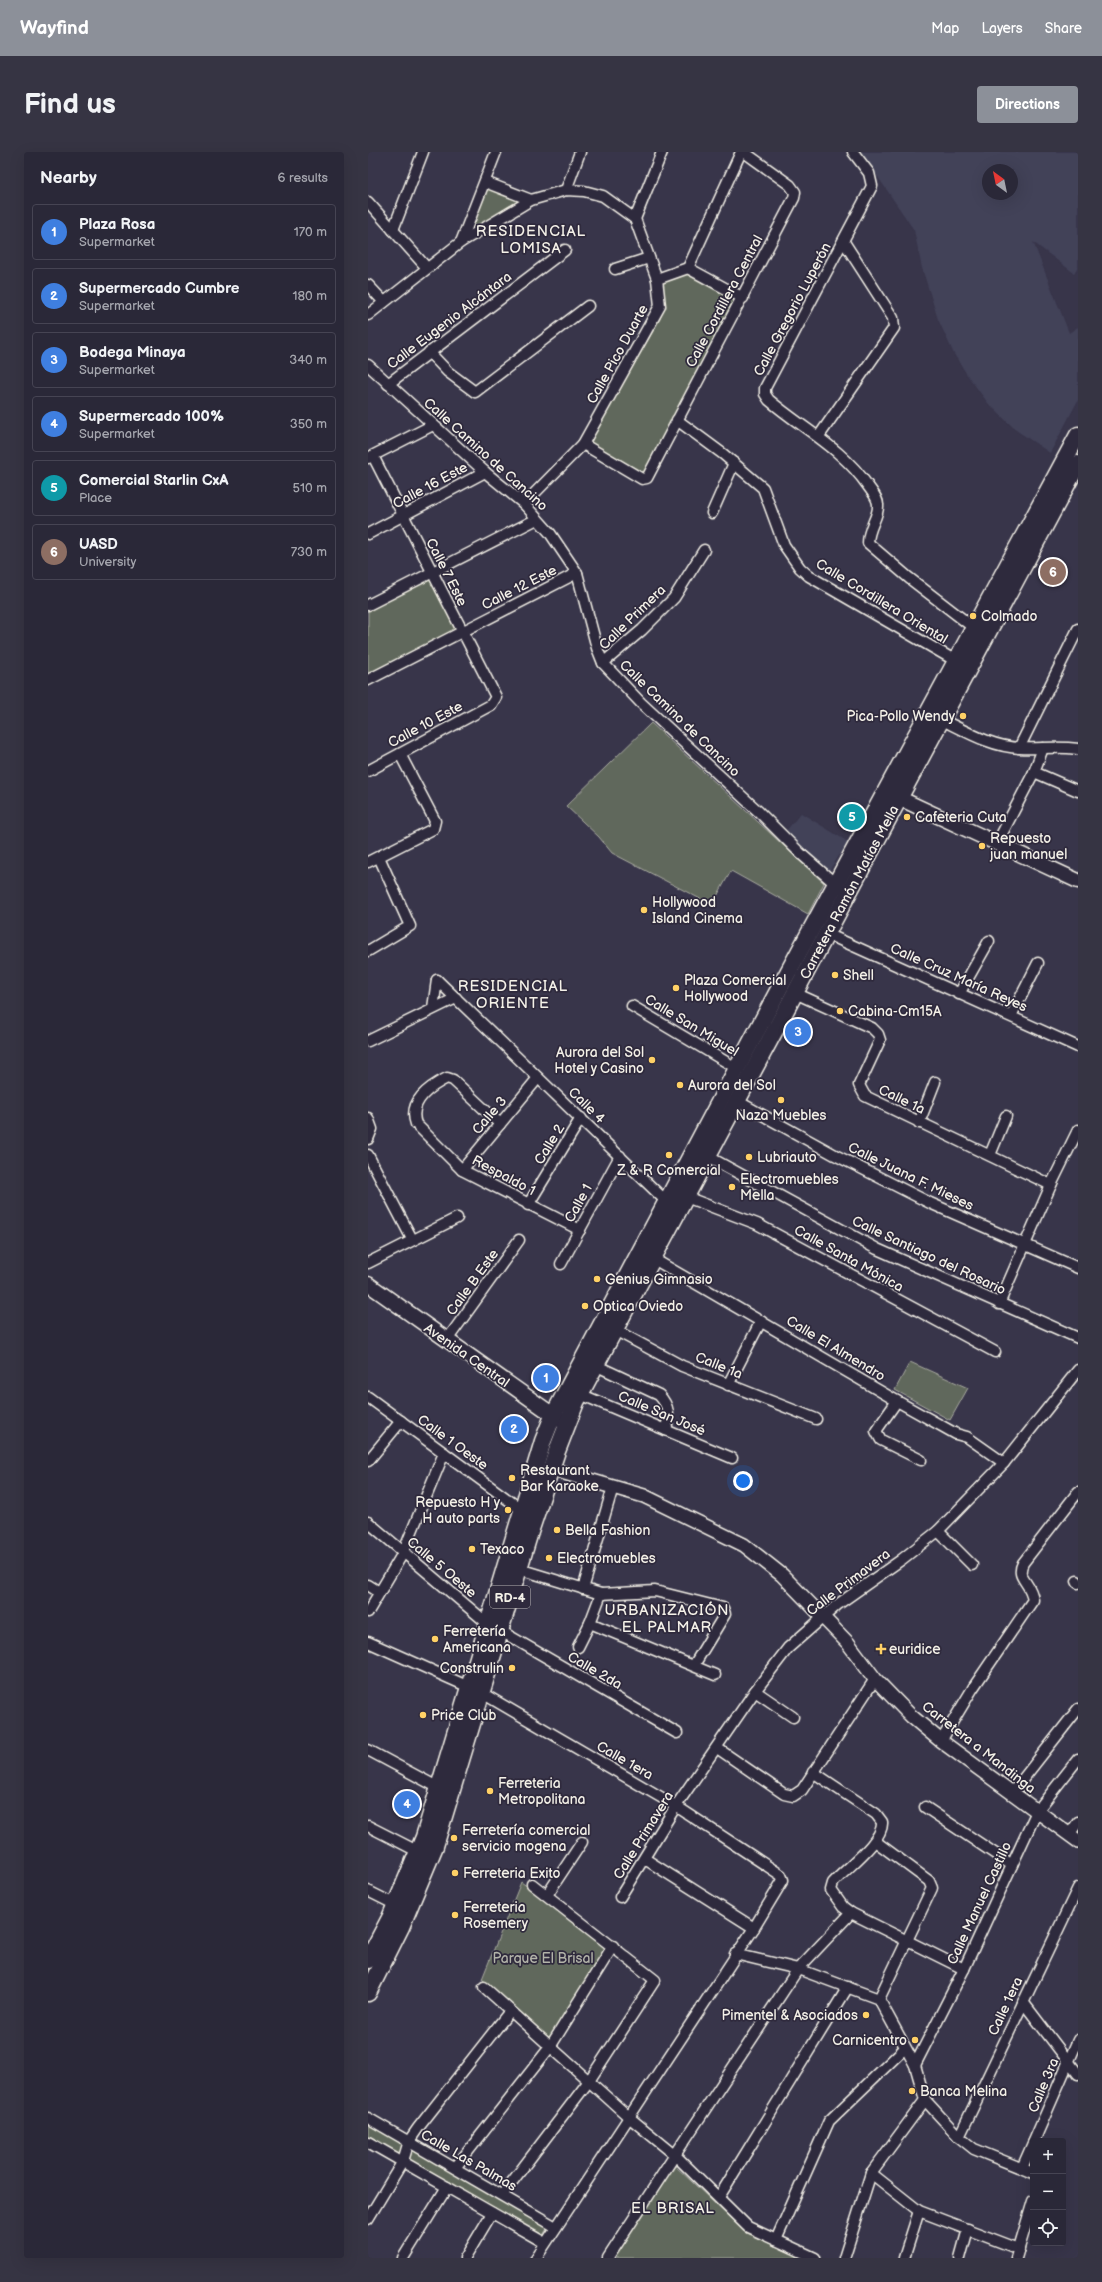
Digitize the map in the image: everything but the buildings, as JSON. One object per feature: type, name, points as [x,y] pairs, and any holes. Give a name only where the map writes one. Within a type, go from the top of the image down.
[{"type":"main road","name":"Carretera Ramón Matías Mella","points":[[368,1993],[401,1927],[435,1846],[475,1690],[493,1627],[522,1510],[553,1416],[672,1206],[738,1068],[842,889],[1075,457],[1078,435]]},
{"type":"main road","name":"Carretera Ramón Matías Mella","points":[[493,1627],[519,1569],[566,1425],[580,1394],[652,1258],[672,1206],[686,1197],[827,934],[842,889],[899,798],[935,716],[956,661],[1075,457]]},
{"type":"main road","points":[[899,798],[996,845],[1078,881]]},
{"type":"main road","name":"Avenida Central","points":[[368,1284],[566,1425]]},
{"type":"main road","name":"Carretera Ramón Matías Mella","points":[[368,1960],[396,1905],[418,1852],[439,1788],[475,1690]]},
{"type":"street","points":[[393,230],[423,152]]},
{"type":"street","points":[[461,242],[496,152]]},
{"type":"street","points":[[566,190],[580,152]]},
{"type":"street","points":[[368,315],[461,242],[531,200],[566,190],[584,191],[603,196],[635,219],[662,152]]},
{"type":"street","points":[[657,279],[688,268],[741,152]]},
{"type":"street","name":"Calle Cordillera Central","points":[[583,444],[644,480],[743,298],[794,198],[794,192],[790,185],[744,152]]},
{"type":"street","name":"Calle Gregorio Luperón","points":[[853,152],[869,173],[872,186],[844,242],[764,391],[769,400],[819,436],[856,470],[875,497],[878,504],[877,514],[868,534],[868,543],[974,628]]},
{"type":"street","points":[[484,182],[531,200]]},
{"type":"street","points":[[368,202],[427,268]]},
{"type":"street","name":"Calle Pico Duarte","points":[[524,504],[583,444],[660,306],[657,279],[635,219]]},
{"type":"street","points":[[819,436],[894,328],[893,318],[844,242]]},
{"type":"street","name":"Calle Eugenio Alcántara","points":[[388,384],[565,250]]},
{"type":"street","points":[[615,268],[649,258]]},
{"type":"street","points":[[688,268],[743,298]]},
{"type":"street","points":[[368,285],[384,302]]},
{"type":"street","points":[[429,352],[448,372],[475,392],[588,306]]},
{"type":"street","name":"Calle Camino de Cancino","points":[[368,366],[485,472],[524,504],[537,519],[577,573],[597,648],[603,663],[641,703],[842,889]]},
{"type":"street","name":"Calle Cordillera Oriental","points":[[677,420],[734,463],[763,488],[784,545],[800,568],[827,587],[956,661]]},
{"type":"street","points":[[370,457],[433,425]]},
{"type":"street","name":"Calle 7 Este","points":[[370,457],[432,572],[496,697],[495,701]]},
{"type":"street","points":[[712,513],[734,463]]},
{"type":"street","name":"Calle 16 Este","points":[[368,534],[485,472]]},
{"type":"street","points":[[368,605],[537,519]]},
{"type":"street","name":"Calle Primera","points":[[603,663],[642,630],[674,598],[704,550]]},
{"type":"street","name":"Calle 12 Este","points":[[368,680],[577,573]]},
{"type":"street","points":[[1019,748],[1078,629]]},
{"type":"street","name":"Calle 10 Este","points":[[368,771],[495,701]]},
{"type":"street","points":[[935,716],[991,743],[1019,748],[1066,747],[1078,749]]},
{"type":"street","points":[[996,845],[1034,772],[1043,748]]},
{"type":"street","points":[[368,862],[433,829],[435,821],[400,754]]},
{"type":"street","points":[[1034,772],[1078,791]]},
{"type":"street","points":[[368,951],[410,928],[379,857]]},
{"type":"street","name":"Calle Cruz María Reyes","points":[[827,934],[1078,1047]]},
{"type":"street","points":[[959,994],[989,941]]},
{"type":"street","points":[[1011,1016],[1038,963]]},
{"type":"street","name":"Calle 4","points":[[433,1008],[437,980],[672,1206]]},
{"type":"street","name":"Calle 1a","points":[[795,993],[872,1028],[878,1034],[880,1040],[859,1085],[865,1096],[1051,1185]]},
{"type":"street","points":[[368,1041],[456,998]]},
{"type":"street","name":"Calle San Miguel","points":[[632,1006],[738,1068]]},
{"type":"street","name":"Respaldo 1","points":[[500,1124],[453,1080],[447,1078],[425,1092],[416,1103],[414,1118],[416,1124],[462,1170],[580,1230]]},
{"type":"street","name":"Calle 3","points":[[462,1170],[538,1078]]},
{"type":"street","points":[[919,1123],[935,1082]]},
{"type":"street","name":"Calle Juana F. Mieses","points":[[737,1101],[835,1155],[930,1203],[1078,1268]]},
{"type":"street","points":[[990,1155],[1006,1116]]},
{"type":"street","points":[[368,1118],[372,1129],[368,1139]]},
{"type":"street","name":"Calle 2","points":[[528,1204],[581,1118]]},
{"type":"street","points":[[999,1304],[1051,1185],[1076,1136]]},
{"type":"street","points":[[368,1155],[412,1239]]},
{"type":"street","name":"Calle 1","points":[[561,1264],[620,1156]]},
{"type":"street","name":"Calle Santiago del Rosario","points":[[707,1156],[877,1249],[1078,1338]]},
{"type":"street","name":"Calle Santa Mónica","points":[[686,1197],[757,1224],[995,1352]]},
{"type":"street","points":[[368,1263],[412,1239],[457,1218]]},
{"type":"street","name":"Calle B Este","points":[[447,1340],[519,1240]]},
{"type":"street","name":"Calle El Almendro","points":[[652,1258],[897,1401],[956,1434],[967,1437],[1004,1463]]},
{"type":"street","points":[[728,1385],[761,1321]]},
{"type":"street","name":"Calle 1a","points":[[615,1330],[682,1366],[816,1419]]},
{"type":"street","points":[[596,1365],[658,1395],[666,1403],[669,1414],[666,1430]]},
{"type":"street","name":"Calle Primavera","points":[[620,1898],[646,1859],[676,1806],[755,1691],[788,1648],[823,1617],[938,1531],[1004,1463],[1078,1370]]},
{"type":"street","name":"Calle San José","points":[[580,1394],[732,1458]]},
{"type":"street","name":"Calle 1 Oeste","points":[[368,1397],[522,1510]]},
{"type":"street","points":[[897,1401],[876,1431],[877,1436],[881,1440],[922,1460]]},
{"type":"street","points":[[368,1461],[400,1421]]},
{"type":"street","points":[[368,1612],[403,1553],[444,1454]]},
{"type":"street","name":"Carretera a Mandinga","points":[[551,1469],[644,1496],[744,1545],[782,1575],[848,1643],[875,1678],[911,1716],[941,1741],[1074,1838]]},
{"type":"street","points":[[583,1589],[613,1487]]},
{"type":"street","points":[[941,1741],[973,1688],[1033,1600],[1030,1587],[1021,1576],[1019,1570],[1078,1492]]},
{"type":"street","name":"Calle 5 Oeste","points":[[368,1522],[403,1553],[493,1627]]},
{"type":"street","points":[[938,1531],[972,1565]]},
{"type":"street","points":[[519,1569],[601,1594],[655,1591],[723,1608],[725,1614],[694,1665]]},
{"type":"street","points":[[368,1585],[379,1592]]},
{"type":"street","points":[[578,1647],[590,1623],[601,1594]]},
{"type":"street","points":[[590,1623],[715,1675]]},
{"type":"street","name":"Calle 2da","points":[[493,1627],[677,1733]]},
{"type":"street","name":"Calle 1era","points":[[368,1642],[475,1690],[676,1806],[781,1875],[783,1880],[754,1928]]},
{"type":"street","points":[[717,1748],[787,1796],[798,1793],[875,1678]]},
{"type":"street","points":[[755,1691],[793,1717]]},
{"type":"street","points":[[1012,1793],[1078,1709]]},
{"type":"street","points":[[368,1750],[439,1788]]},
{"type":"street","name":"Calle Manuel Castillo","points":[[915,2065],[964,1969],[1037,1811],[1078,1759]]},
{"type":"street","points":[[813,1772],[879,1817],[882,1827],[875,1841],[831,1887],[832,1895],[851,1913],[964,1969]]},
{"type":"street","points":[[925,1807],[1012,1865]]},
{"type":"street","points":[[1074,1838],[1078,1822]]},
{"type":"street","points":[[368,1826],[418,1852]]},
{"type":"street","points":[[875,1841],[929,1881],[932,1888],[879,2000]]},
{"type":"street","points":[[547,1895],[582,1842]]},
{"type":"street","points":[[536,2258],[630,2118],[735,1954],[754,1928],[646,1859]]},
{"type":"street","points":[[502,2195],[589,2081],[655,1980],[532,1884]]},
{"type":"street","name":"Calle 1era","points":[[958,2137],[1022,2002],[1073,1908],[1078,1888]]},
{"type":"street","points":[[368,1891],[396,1905]]},
{"type":"street","points":[[608,2258],[798,1969],[851,1913]]},
{"type":"street","points":[[455,2168],[550,2047],[613,1946]]},
{"type":"street","points":[[735,1954],[798,1969],[879,2000],[915,2065],[925,2100],[958,2137],[974,2149],[1030,2172]]},
{"type":"street","points":[[484,1987],[510,2012],[630,2118],[675,2155],[719,2196],[748,2227],[815,2258]]},
{"type":"street","points":[[719,2196],[848,1987]]},
{"type":"street","points":[[1022,2002],[1078,2074]]},
{"type":"street","points":[[368,2218],[403,2160],[409,2141],[510,2012]]},
{"type":"street","name":"Calle 3ra","points":[[1035,2138],[1078,2040]]},
{"type":"street","points":[[776,2240],[829,2121],[905,2048]]},
{"type":"street","points":[[844,2258],[871,2172],[925,2100]]},
{"type":"street","name":"Calle Las Palmas","points":[[368,2118],[556,2227]]},
{"type":"street","points":[[368,2142],[403,2160],[545,2243]]},
{"type":"street","name":"Calle 3ra","points":[[1022,2168],[1030,2149]]},
{"type":"street","points":[[871,2172],[919,2211],[968,2230],[1017,2253],[1030,2210]]},
{"type":"street","points":[[403,2258],[448,2187]]},
{"type":"street","points":[[904,2258],[919,2211]]},
{"type":"street","points":[[465,2258],[492,2213]]},
{"type":"street","points":[[960,2258],[968,2230]]},
{"type":"shaded area","points":[[861,152],[1078,152],[1078,266],[1074,273],[1033,242],[1069,333],[1078,327],[1078,400],[1050,453],[1016,430],[988,403],[968,376],[954,354],[938,319],[922,268],[914,230]]},
{"type":"shaded area","points":[[801,813],[848,842],[829,871],[786,831]]},
{"type":"green space","points":[[488,185],[526,200],[466,237]]},
{"type":"green space","points":[[684,273],[735,301],[646,474],[589,443],[660,319],[664,306],[663,283]]},
{"type":"green space","points":[[431,577],[457,630],[368,676],[368,609]]},
{"type":"green space","points":[[651,723],[824,883],[808,914],[731,871],[712,905],[612,853],[599,837],[566,806]]},
{"type":"green space","points":[[910,1362],[968,1388],[950,1420],[895,1390]]},
{"type":"green space","name":"Parque El Brisal","points":[[521,1882],[609,1946],[549,2040],[482,1979]]},
{"type":"green space","points":[[368,2124],[548,2227],[542,2237],[368,2137]]},
{"type":"green space","points":[[673,2164],[746,2233],[802,2258],[614,2258]]},
{"type":"place","name":"UASD","points":[[1053,572]]},
{"type":"place","name":"Colmado","points":[[973,616]]},
{"type":"place","name":"Pica-Pollo Wendy","points":[[963,716]]},
{"type":"place","name":"Comercial Starlin CxA","points":[[852,817]]},
{"type":"place","name":"Cafeteria Cuta","points":[[907,817]]},
{"type":"place","name":"Repuesto juan manuel","points":[[982,846]]},
{"type":"place","name":"Hollywood Island Cinema","points":[[644,910]]},
{"type":"place","name":"Shell","points":[[835,975]]},
{"type":"place","name":"Plaza Comercial Hollywood","points":[[676,988]]},
{"type":"place","name":"Cabina-Cm15A","points":[[840,1011]]},
{"type":"place","name":"Bodega Minaya","points":[[798,1032]]},
{"type":"place","name":"Aurora del Sol Hotel y Casino","points":[[652,1060]]},
{"type":"place","name":"Aurora del Sol","points":[[680,1085]]},
{"type":"place","name":"Naza Muebles","points":[[781,1100]]},
{"type":"place","name":"Z & R Comercial","points":[[669,1155]]},
{"type":"place","name":"Lubriauto","points":[[749,1157]]},
{"type":"place","name":"Electromuebles Mella","points":[[732,1187]]},
{"type":"place","name":"Genius Gimnasio","points":[[597,1279]]},
{"type":"place","name":"Optica Oviedo","points":[[585,1306]]},
{"type":"place","name":"Plaza Rosa","points":[[546,1378]]},
{"type":"place","name":"Supermercado Cumbre","points":[[514,1429]]},
{"type":"place","name":"Restaurant Bar Karaoke","points":[[512,1478]]},
{"type":"place","name":"Repuesto H y H auto parts","points":[[508,1510]]},
{"type":"place","name":"Bella Fashion","points":[[557,1530]]},
{"type":"place","name":"Texaco","points":[[472,1549]]},
{"type":"place","name":"Electromuebles","points":[[549,1558]]},
{"type":"place","name":"Ferretería Americana","points":[[435,1639]]},
{"type":"place","name":"euridice","points":[[881,1649]]},
{"type":"place","name":"Construlin","points":[[512,1668]]},
{"type":"place","name":"Price Club","points":[[423,1715]]},
{"type":"place","name":"Ferreteria Metropolitana","points":[[490,1791]]},
{"type":"place","name":"Supermercado 100%","points":[[407,1804]]},
{"type":"place","name":"Ferretería comercial servicio mogena","points":[[454,1838]]},
{"type":"place","name":"Ferreteria Exito","points":[[455,1873]]},
{"type":"place","name":"Ferreteria Rosemery","points":[[455,1915]]},
{"type":"place","name":"Pimentel & Asociados","points":[[866,2015]]},
{"type":"place","name":"Carnicentro","points":[[915,2040]]},
{"type":"place","name":"Banca Melina","points":[[912,2091]]},
{"type":"district","name":"RESIDENCIAL LOMISA","points":[[531,240]]},
{"type":"district","name":"RESIDENCIAL ORIENTE","points":[[513,994]]},
{"type":"district","name":"URBANIZACIÓN EL PALMAR","points":[[667,1618]]},
{"type":"district","name":"EL BRISAL","points":[[673,2208]]}]
